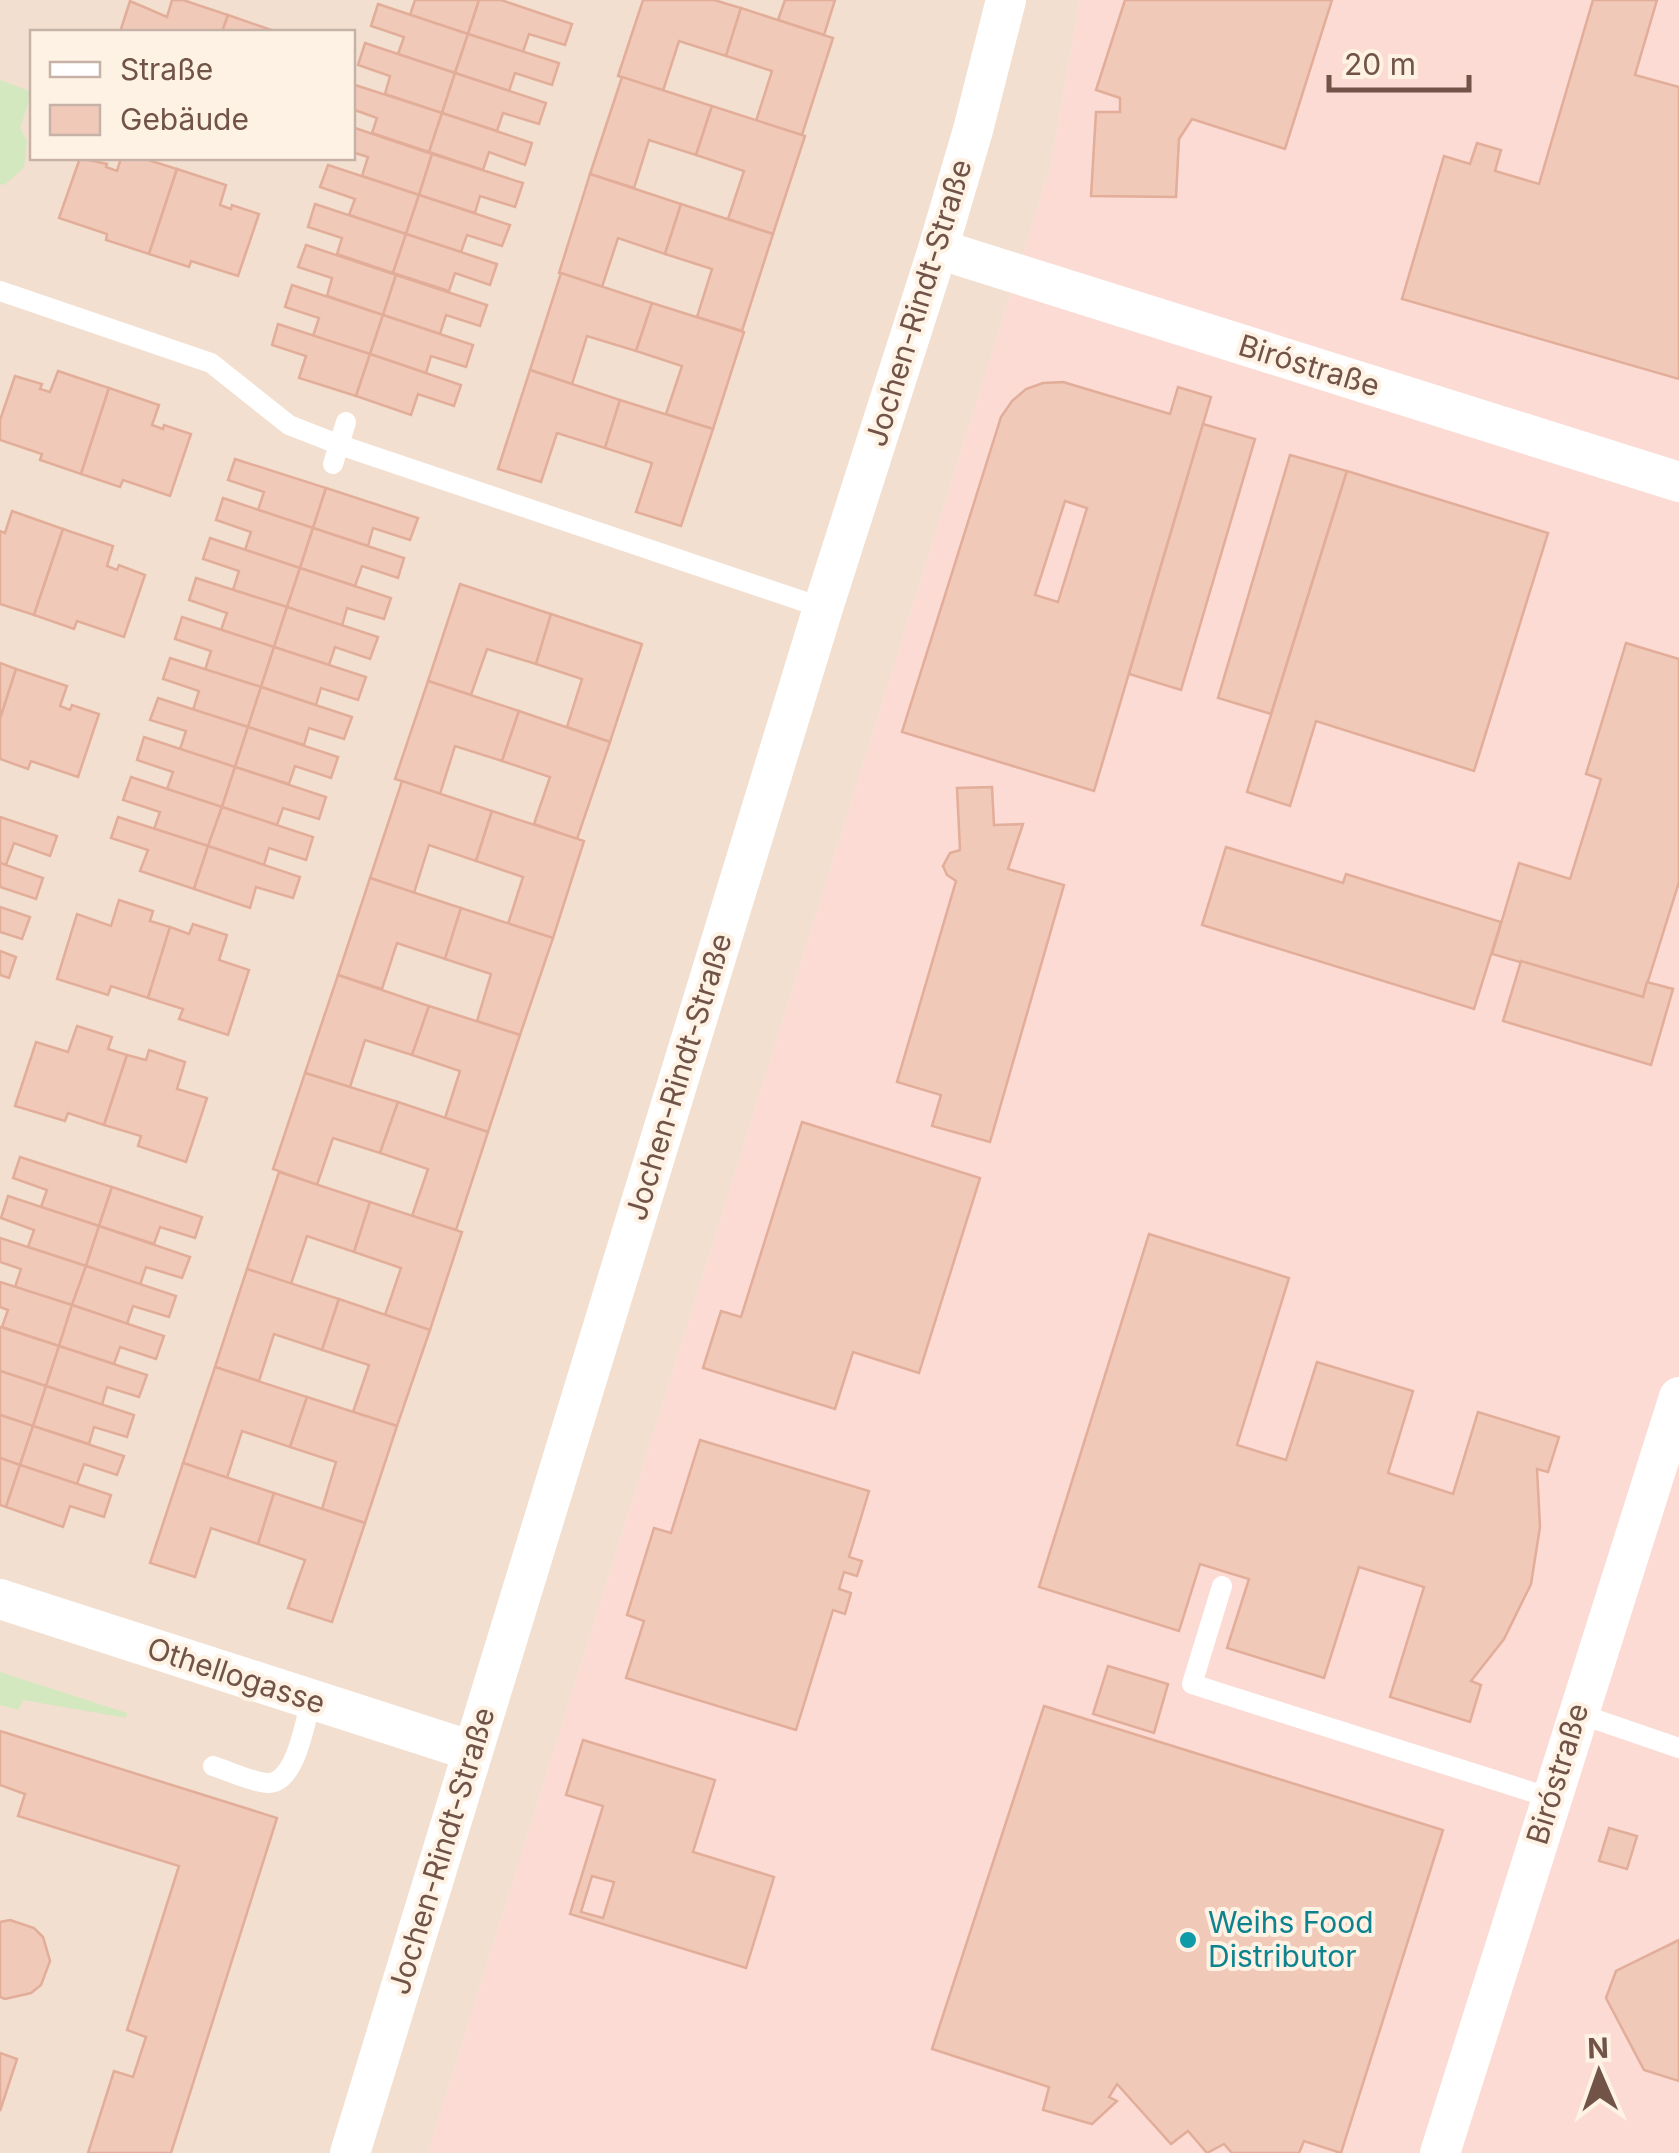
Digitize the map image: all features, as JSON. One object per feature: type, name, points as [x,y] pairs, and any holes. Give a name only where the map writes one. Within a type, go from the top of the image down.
[{"type":"street","name":"Jochen-Rindt-Straße","points":[[350,2153],[822,608],[938,250],[974,130],[1006,0]]},
{"type":"street","name":"Biróstraße","points":[[938,250],[1679,482]]},
{"type":"street","name":"Biróstraße","points":[[1440,2153],[1679,1397]]},
{"type":"street","name":"Othellogasse","points":[[0,1599],[472,1751]]},
{"type":"lane","points":[[0,291],[211,363],[289,425],[337,454],[822,608]]},
{"type":"lane","points":[[337,454],[346,422]]},
{"type":"lane","points":[[1222,1586],[1192,1684],[1551,1798]]},
{"type":"lane","points":[[213,1766],[267,1783],[280,1780],[289,1770],[311,1700]]},
{"type":"lane","points":[[1577,1713],[1679,1748]]},
{"type":"shaded area","points":[[0,0],[1080,0],[1051,165],[428,2153],[0,2153]]},
{"type":"shaded area","points":[[1080,0],[1679,0],[1679,2153],[428,2153],[1051,165]]},
{"type":"green space","points":[[0,80],[30,91],[30,98],[20,128],[27,141],[24,168],[4,185],[0,184]]},
{"type":"green space","points":[[0,1672],[127,1713],[126,1718],[23,1700],[18,1710],[0,1705]]},
{"type":"building","points":[[172,0],[228,15],[223,30],[121,30],[130,1],[167,17]]},
{"type":"building","points":[[415,0],[479,0],[468,34],[410,15]]},
{"type":"building","points":[[479,0],[501,0],[572,24],[565,45],[529,34],[523,52],[468,34]]},
{"type":"building","points":[[643,0],[714,0],[741,8],[726,56],[679,41],[663,91],[618,76]]},
{"type":"building","points":[[785,0],[835,0],[824,35],[778,20]]},
{"type":"building","points":[[1125,0],[1332,0],[1285,149],[1192,119],[1179,139],[1176,197],[1091,196],[1096,112],[1120,112],[1120,98],[1096,90]]},
{"type":"building","points":[[1593,0],[1657,0],[1635,75],[1679,87],[1679,379],[1402,299],[1444,156],[1470,164],[1477,143],[1501,150],[1495,171],[1539,184]]},
{"type":"building","points":[[378,4],[468,34],[455,73],[398,54],[404,37],[371,26]]},
{"type":"building","points":[[741,8],[833,38],[802,135],[756,121],[772,71],[726,56]]},
{"type":"building","points":[[228,15],[271,30],[223,30]]},
{"type":"building","points":[[468,34],[559,63],[552,85],[515,73],[509,91],[455,73]]},
{"type":"building","points":[[365,43],[455,73],[442,113],[385,94],[390,76],[358,65]]},
{"type":"building","points":[[455,73],[546,103],[539,124],[503,113],[497,131],[442,113]]},
{"type":"building","points":[[622,77],[712,106],[696,155],[649,140],[634,188],[590,174]]},
{"type":"building","points":[[355,85],[442,113],[429,152],[372,133],[377,118],[355,110]]},
{"type":"building","points":[[712,106],[805,136],[773,234],[728,219],[744,171],[696,155]]},
{"type":"building","points":[[442,113],[532,143],[525,165],[489,152],[483,170],[429,152]]},
{"type":"building","points":[[355,128],[432,154],[419,195],[362,176],[368,157],[355,153]]},
{"type":"building","points":[[432,154],[523,183],[515,207],[480,196],[475,213],[419,195]]},
{"type":"building","points":[[79,160],[107,164],[106,167],[117,171],[120,160],[148,160],[177,169],[149,254],[59,218]]},
{"type":"building","points":[[328,165],[419,195],[406,234],[349,215],[355,199],[320,187]]},
{"type":"building","points":[[177,169],[226,185],[220,205],[259,214],[238,276],[191,261],[189,267],[149,254]]},
{"type":"building","points":[[590,174],[681,204],[665,254],[618,238],[602,287],[559,273]]},
{"type":"building","points":[[419,195],[510,225],[502,246],[467,235],[461,252],[406,234]]},
{"type":"building","points":[[315,204],[406,234],[393,273],[337,254],[342,238],[308,227]]},
{"type":"building","points":[[681,204],[773,234],[742,331],[697,317],[712,269],[665,254]]},
{"type":"building","points":[[406,234],[497,264],[490,285],[455,273],[449,291],[393,273]]},
{"type":"building","points":[[306,245],[396,275],[383,315],[327,296],[332,278],[298,267]]},
{"type":"building","points":[[561,273],[652,303],[636,351],[587,336],[572,384],[530,370]]},
{"type":"building","points":[[396,275],[487,305],[480,326],[446,315],[440,334],[383,315]]},
{"type":"building","points":[[292,285],[383,315],[370,354],[313,336],[319,318],[285,307]]},
{"type":"building","points":[[652,303],[744,332],[713,429],[666,414],[682,366],[636,351]]},
{"type":"building","points":[[383,315],[473,345],[466,367],[431,356],[426,373],[370,354]]},
{"type":"building","points":[[278,324],[370,354],[356,396],[299,378],[306,356],[272,345]]},
{"type":"building","points":[[370,354],[461,385],[454,406],[418,394],[411,415],[356,396]]},
{"type":"building","points":[[530,370],[620,400],[605,448],[557,433],[541,482],[498,469]]},
{"type":"building","points":[[58,371],[109,388],[81,474],[40,460],[42,454],[0,440],[0,420],[15,376],[42,384],[40,389],[50,392]]},
{"type":"building","points":[[1063,382],[1170,414],[1178,387],[1211,397],[1094,791],[902,732],[1001,417],[1026,389]],"holes":[[[1065,501],[1087,508],[1058,602],[1035,595]]]},
{"type":"building","points":[[109,388],[159,405],[152,425],[191,434],[170,496],[123,480],[120,487],[81,474]]},
{"type":"building","points":[[620,400],[713,429],[681,526],[636,512],[652,463],[605,448]]},
{"type":"building","points":[[1203,424],[1255,439],[1181,690],[1129,674]]},
{"type":"building","points":[[1290,455],[1347,471],[1271,714],[1218,698]]},
{"type":"building","points":[[235,459],[326,488],[313,528],[258,510],[264,492],[228,480]]},
{"type":"building","points":[[1347,471],[1548,533],[1474,771],[1316,721],[1290,806],[1247,792]]},
{"type":"building","points":[[326,488],[418,518],[410,540],[373,528],[368,546],[313,528]]},
{"type":"building","points":[[223,498],[313,528],[300,568],[245,550],[251,532],[216,520]]},
{"type":"building","points":[[12,511],[63,529],[34,615],[0,604],[0,531],[5,533]]},
{"type":"building","points":[[313,528],[404,558],[398,578],[362,566],[355,586],[300,568]]},
{"type":"building","points":[[63,529],[113,546],[107,566],[117,570],[119,565],[145,575],[124,637],[77,621],[74,629],[34,615]]},
{"type":"building","points":[[210,538],[300,568],[287,607],[233,590],[239,571],[203,559]]},
{"type":"building","points":[[300,568],[391,598],[384,619],[347,608],[342,626],[287,607]]},
{"type":"building","points":[[196,578],[287,607],[274,647],[221,630],[227,613],[189,600]]},
{"type":"building","points":[[460,584],[551,614],[536,664],[487,649],[471,695],[428,681]]},
{"type":"building","points":[[287,607],[378,637],[370,659],[335,647],[329,665],[274,647]]},
{"type":"building","points":[[551,614],[642,644],[610,742],[567,727],[582,679],[536,664]]},
{"type":"building","points":[[182,617],[274,647],[261,687],[205,670],[211,651],[175,639]]},
{"type":"building","points":[[1626,643],[1679,659],[1679,882],[1643,997],[1492,954],[1519,863],[1570,879],[1601,779],[1586,774]]},
{"type":"building","points":[[274,647],[366,677],[358,700],[321,688],[316,705],[261,687]]},
{"type":"building","points":[[170,658],[261,687],[248,727],[193,710],[199,691],[163,679]]},
{"type":"building","points":[[0,663],[16,669],[0,719]]},
{"type":"building","points":[[16,669],[67,686],[60,706],[70,710],[72,705],[99,714],[78,777],[31,761],[28,769],[0,759],[0,719]]},
{"type":"building","points":[[428,681],[519,711],[502,761],[455,746],[440,794],[395,779]]},
{"type":"building","points":[[261,687],[352,717],[344,739],[309,728],[304,745],[248,727]]},
{"type":"building","points":[[158,698],[248,727],[235,767],[180,749],[186,731],[150,720]]},
{"type":"building","points":[[519,711],[610,742],[577,839],[534,824],[550,777],[502,761]]},
{"type":"building","points":[[248,727],[338,757],[331,778],[295,766],[289,784],[235,767]]},
{"type":"building","points":[[144,737],[235,767],[222,807],[167,789],[173,772],[137,760]]},
{"type":"building","points":[[235,767],[326,797],[319,819],[283,808],[277,825],[222,807]]},
{"type":"building","points":[[131,777],[222,807],[208,846],[154,829],[160,812],[123,800]]},
{"type":"building","points":[[402,781],[492,811],[476,861],[429,845],[414,893],[370,878]]},
{"type":"building","points":[[992,787],[994,825],[1023,824],[1008,869],[1064,885],[990,1142],[932,1126],[941,1095],[897,1082],[956,881],[943,866],[950,853],[960,850],[957,788]]},
{"type":"building","points":[[222,807],[313,837],[306,860],[269,848],[264,865],[208,846]]},
{"type":"building","points":[[492,811],[584,841],[553,938],[508,924],[523,877],[476,861]]},
{"type":"building","points":[[0,817],[57,836],[50,856],[14,843],[6,865],[0,863]]},
{"type":"building","points":[[118,817],[208,846],[194,889],[140,871],[148,850],[111,838]]},
{"type":"building","points":[[208,846],[300,877],[293,898],[256,887],[250,908],[194,889]]},
{"type":"building","points":[[1226,847],[1343,883],[1346,874],[1501,922],[1474,1009],[1202,925]]},
{"type":"building","points":[[0,863],[43,878],[36,899],[0,887]]},
{"type":"building","points":[[370,878],[461,908],[445,959],[397,943],[382,989],[338,975]]},
{"type":"building","points":[[119,900],[153,911],[150,921],[170,927],[148,998],[111,986],[108,995],[57,979],[77,914],[111,926]]},
{"type":"building","points":[[0,907],[30,917],[22,939],[0,932]]},
{"type":"building","points":[[461,908],[553,938],[520,1035],[477,1021],[491,974],[445,959]]},
{"type":"building","points":[[193,924],[227,935],[219,960],[249,970],[228,1035],[179,1019],[183,1009],[148,998],[170,927],[189,934]]},
{"type":"building","points":[[0,951],[16,957],[9,978],[0,975]]},
{"type":"building","points":[[1521,961],[1643,997],[1647,982],[1673,989],[1651,1065],[1503,1021]]},
{"type":"building","points":[[338,975],[429,1006],[412,1055],[365,1040],[350,1087],[305,1073]]},
{"type":"building","points":[[429,1006],[520,1035],[488,1132],[445,1118],[460,1071],[412,1055]]},
{"type":"building","points":[[77,1026],[112,1037],[108,1049],[127,1055],[104,1125],[68,1113],[65,1121],[15,1106],[36,1042],[68,1052]]},
{"type":"building","points":[[149,1050],[185,1062],[177,1089],[207,1098],[186,1162],[138,1146],[141,1136],[104,1125],[127,1055],[146,1060]]},
{"type":"building","points":[[305,1073],[398,1102],[380,1153],[333,1138],[317,1185],[273,1169]]},
{"type":"building","points":[[398,1102],[488,1132],[456,1230],[412,1216],[428,1169],[380,1153]]},
{"type":"building","points":[[802,1122],[980,1178],[919,1373],[853,1352],[835,1409],[703,1368],[721,1311],[741,1317]]},
{"type":"building","points":[[20,1157],[112,1187],[99,1226],[41,1207],[47,1190],[13,1178]]},
{"type":"building","points":[[279,1172],[370,1202],[354,1252],[307,1236],[291,1284],[247,1269]]},
{"type":"building","points":[[112,1187],[202,1217],[195,1238],[160,1227],[154,1244],[99,1226]]},
{"type":"building","points":[[8,1196],[99,1226],[86,1266],[28,1247],[34,1230],[1,1218]]},
{"type":"building","points":[[370,1202],[462,1232],[430,1330],[385,1315],[401,1268],[354,1252]]},
{"type":"building","points":[[99,1226],[190,1257],[182,1278],[146,1267],[140,1285],[86,1266]]},
{"type":"building","points":[[1149,1234],[1289,1278],[1237,1445],[1286,1460],[1317,1362],[1413,1391],[1388,1473],[1453,1494],[1478,1412],[1559,1437],[1548,1472],[1537,1469],[1540,1527],[1531,1584],[1504,1639],[1471,1681],[1481,1685],[1470,1722],[1390,1697],[1424,1587],[1359,1567],[1324,1678],[1227,1648],[1249,1579],[1200,1564],[1179,1631],[1039,1587]]},
{"type":"building","points":[[0,1238],[86,1266],[72,1305],[15,1287],[21,1269],[0,1262]]},
{"type":"building","points":[[86,1266],[176,1296],[169,1317],[133,1306],[127,1324],[72,1305]]},
{"type":"building","points":[[247,1269],[339,1299],[322,1350],[274,1334],[259,1381],[215,1367]]},
{"type":"building","points":[[0,1282],[72,1305],[59,1346],[2,1327],[8,1310],[0,1307]]},
{"type":"building","points":[[339,1299],[430,1330],[397,1426],[353,1412],[369,1365],[322,1350]]},
{"type":"building","points":[[72,1305],[164,1336],[156,1359],[120,1347],[114,1364],[59,1346]]},
{"type":"building","points":[[0,1327],[59,1346],[46,1386],[0,1371]]},
{"type":"building","points":[[59,1346],[147,1375],[139,1397],[107,1387],[102,1405],[46,1386]]},
{"type":"building","points":[[215,1367],[307,1397],[290,1447],[242,1431],[227,1478],[183,1463]]},
{"type":"building","points":[[0,1371],[46,1386],[33,1426],[0,1415]]},
{"type":"building","points":[[46,1386],[134,1415],[127,1437],[94,1427],[89,1444],[33,1426]]},
{"type":"building","points":[[307,1397],[397,1426],[365,1523],[322,1509],[336,1462],[290,1447]]},
{"type":"building","points":[[0,1415],[33,1426],[20,1465],[0,1458]]},
{"type":"building","points":[[33,1426],[124,1456],[117,1475],[84,1464],[77,1484],[20,1465]]},
{"type":"building","points":[[700,1440],[869,1491],[849,1557],[862,1561],[857,1576],[844,1572],[839,1589],[851,1593],[845,1614],[833,1610],[796,1730],[626,1678],[644,1621],[627,1615],[654,1528],[671,1533]]},
{"type":"building","points":[[0,1458],[20,1465],[6,1507],[0,1505]]},
{"type":"building","points":[[183,1463],[274,1493],[258,1544],[211,1528],[195,1577],[150,1563]]},
{"type":"building","points":[[20,1465],[111,1495],[104,1517],[70,1506],[63,1527],[6,1507]]},
{"type":"building","points":[[274,1493],[365,1523],[332,1622],[288,1608],[305,1560],[258,1544]]},
{"type":"building","points":[[1108,1666],[1168,1684],[1154,1733],[1093,1714]]},
{"type":"building","name":"Weihs Food Distributor","points":[[1044,1706],[1443,1830],[1341,2153],[1304,2141],[1299,2153],[1232,2153],[1224,2144],[1207,2153],[1188,2131],[1171,2144],[1117,2084],[1109,2097],[1117,2101],[1092,2124],[1043,2110],[1049,2087],[932,2049]]},
{"type":"building","points":[[0,1731],[277,1818],[171,2153],[88,2153],[114,2071],[133,2077],[146,2037],[127,2030],[179,1866],[18,1816],[25,1794],[0,1785]]},
{"type":"building","points":[[583,1740],[715,1780],[693,1852],[774,1877],[746,1968],[570,1914],[603,1806],[566,1795]],"holes":[[[592,1876],[614,1882],[603,1918],[581,1912]]]},
{"type":"building","points":[[1609,1828],[1637,1836],[1627,1869],[1599,1861]]},
{"type":"building","points":[[10,1920],[34,1928],[43,1937],[50,1961],[41,1985],[31,1993],[5,1999],[0,1997],[0,1922]]},
{"type":"building","points":[[1679,1940],[1679,2081],[1644,2070],[1606,1998],[1616,1971]]},
{"type":"building","points":[[0,2053],[17,2059],[0,2111]]},
{"type":"place","name":"Weihs Food Distributor","points":[[1188,1940]]}]
